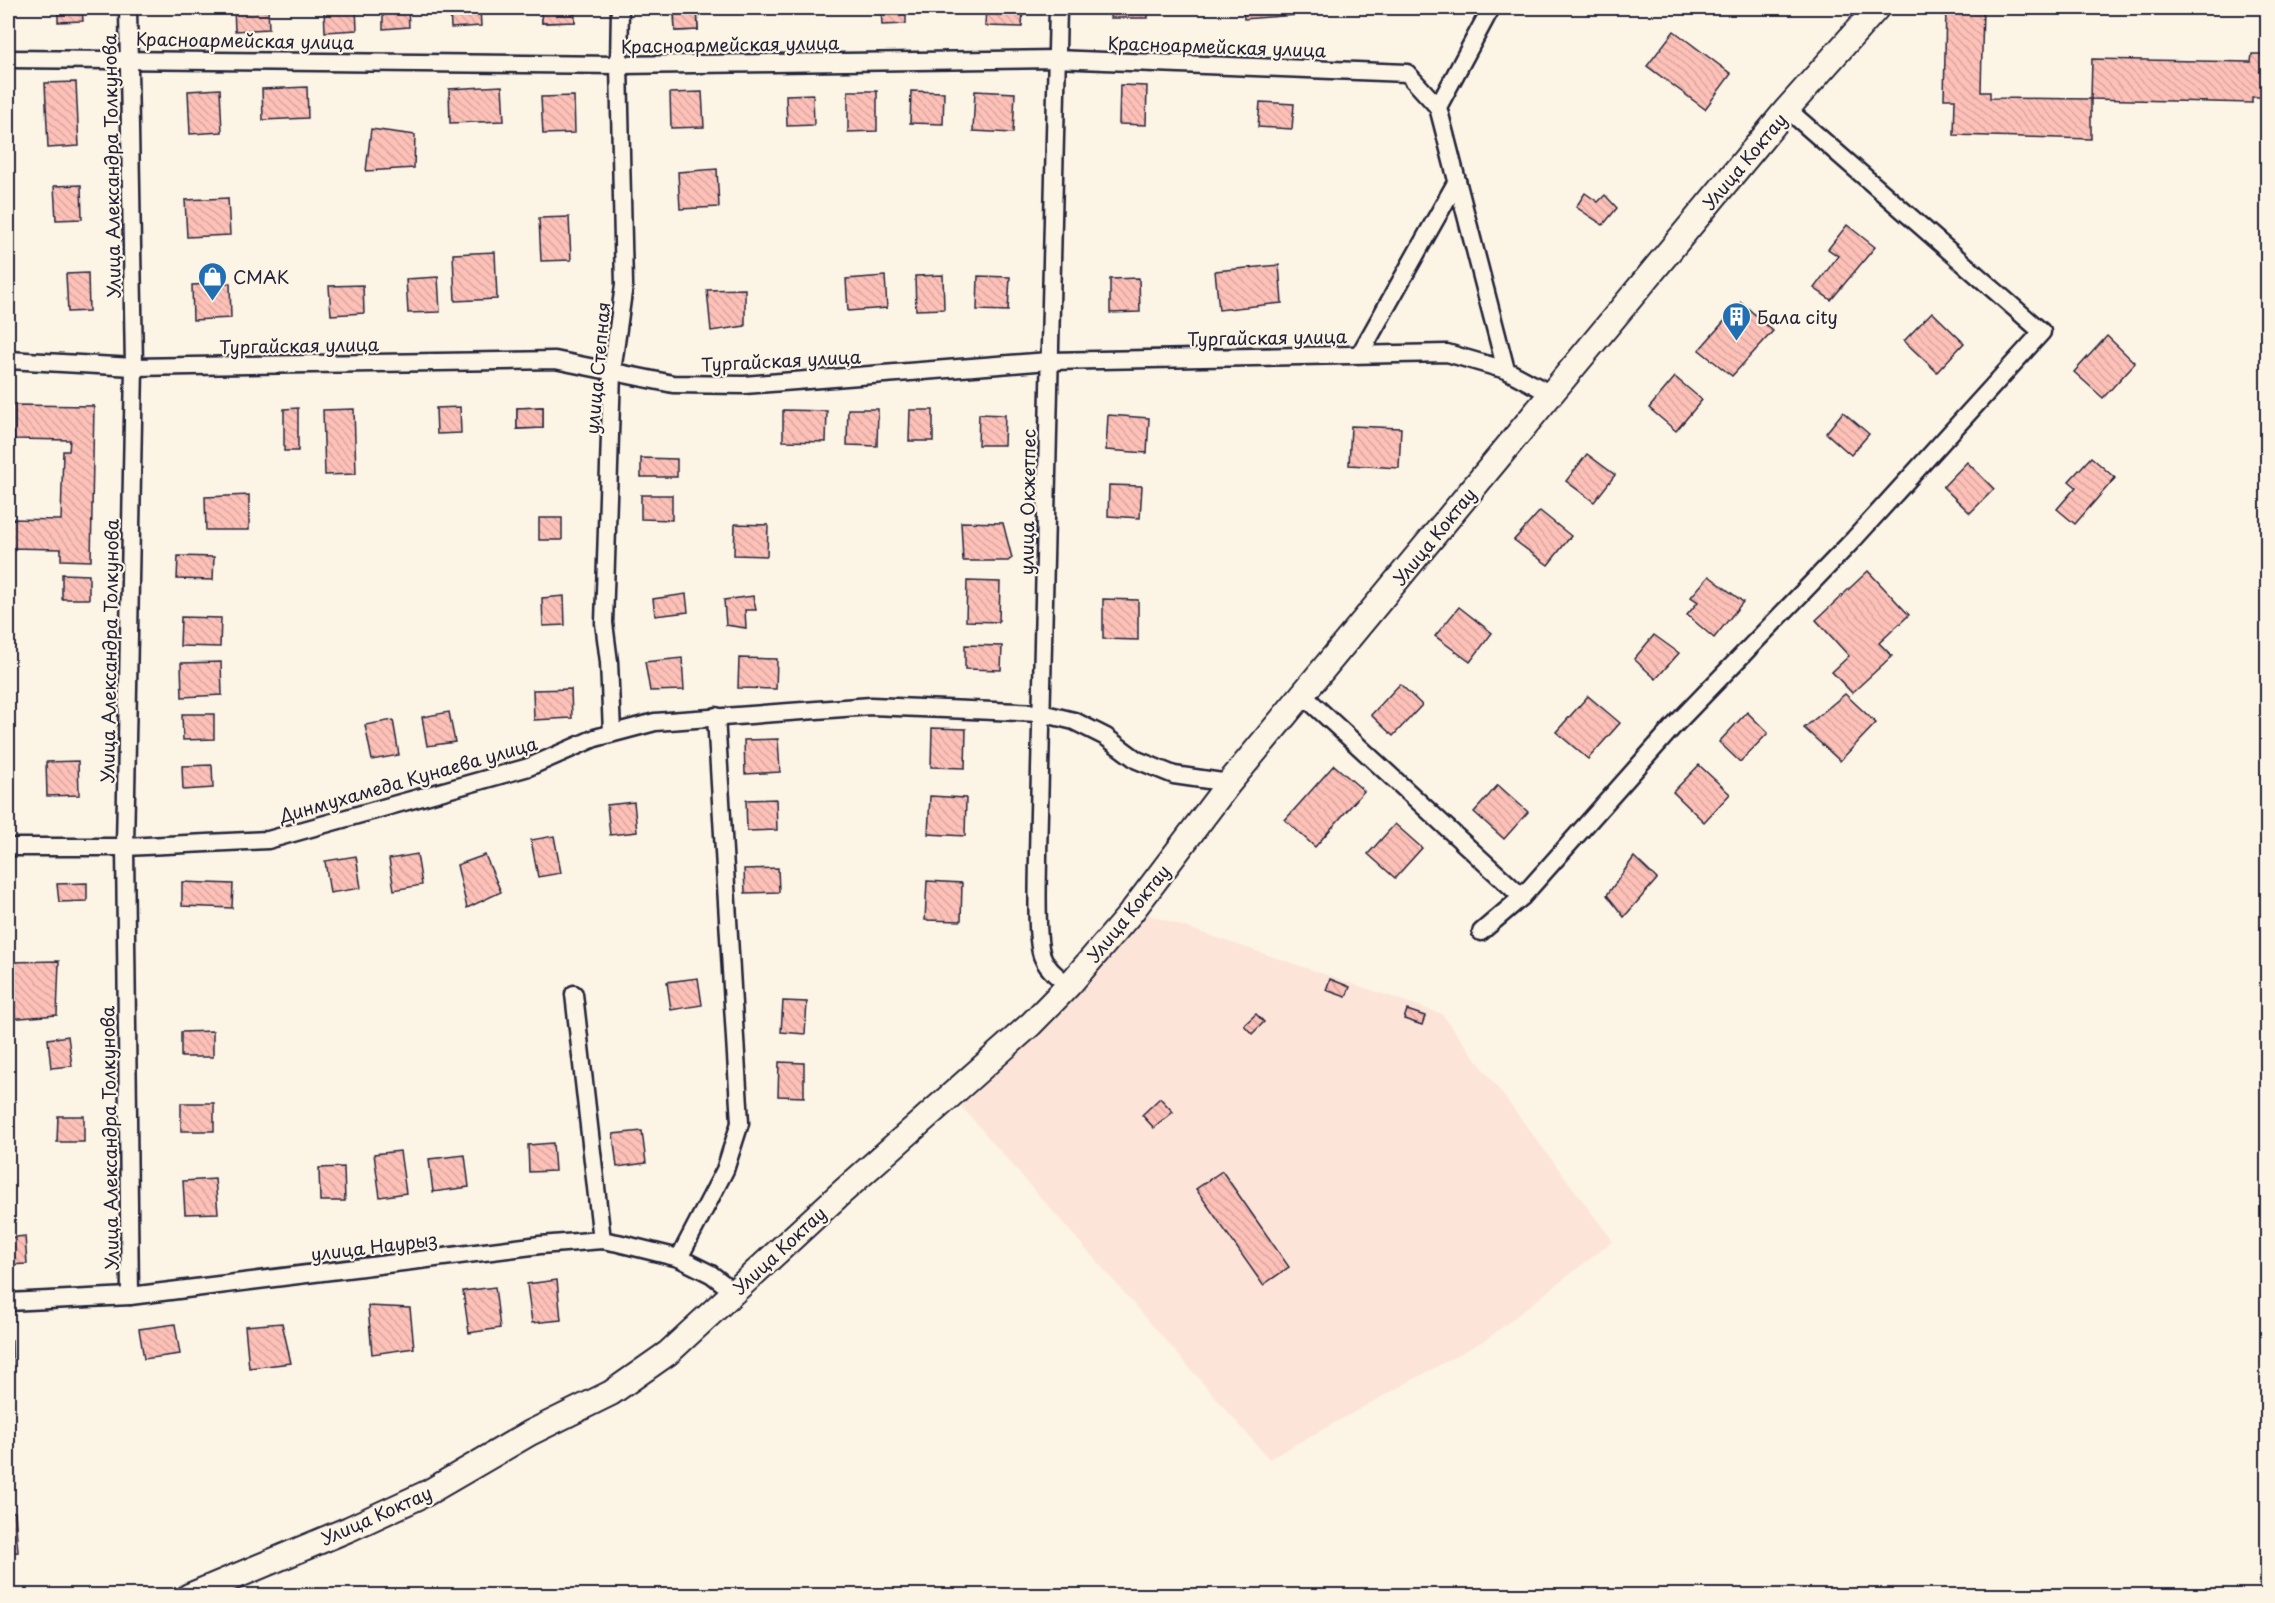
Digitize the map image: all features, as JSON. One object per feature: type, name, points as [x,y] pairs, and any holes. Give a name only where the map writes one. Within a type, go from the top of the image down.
[{"type":"street","name":"Улица Александра Толкунова","points":[[128,8],[134,367],[125,847],[130,1296]]},
{"type":"street","name":"улица Степная","points":[[612,732],[609,662],[604,623],[612,372],[624,285],[619,65],[620,8]]},
{"type":"street","name":"улица Окжетпес","points":[[1058,8],[1041,713],[1039,932],[1042,957],[1055,974],[1069,986]]},
{"type":"street","points":[[1491,8],[1438,107],[1506,370]]},
{"type":"street","name":"Улица Коктау","points":[[189,1596],[428,1493],[530,1434],[611,1393],[668,1353],[840,1194],[985,1067],[1069,986],[1130,914],[1229,783],[1787,109],[1877,8]]},
{"type":"street","name":"Красноармейская улица","points":[[8,59],[129,58],[619,65],[1055,59],[1407,73],[1438,107]]},
{"type":"street","points":[[1481,932],[1522,897],[1672,728],[1854,539],[2042,332],[1787,109]]},
{"type":"street","points":[[1360,354],[1457,181]]},
{"type":"street","name":"Тургайская улица","points":[[8,360],[134,367],[555,360],[674,384],[744,385],[1050,361],[1447,352],[1506,370],[1551,394]]},
{"type":"street","points":[[1303,695],[1522,897]]},
{"type":"street","name":"Динмухамеда Кунаева улица","points":[[8,847],[125,847],[268,840],[529,767],[612,732],[655,722],[871,706],[1041,713],[1074,721],[1106,737],[1137,760],[1174,775],[1229,783]]},
{"type":"street","points":[[679,1258],[726,1170],[740,1123],[716,716]]},
{"type":"street","points":[[574,994],[603,1240]]},
{"type":"street","name":"улица Наурыз","points":[[8,1302],[130,1296],[519,1247],[603,1240],[679,1258],[711,1274],[734,1292]]},
{"type":"shaded area","points":[[1144,913],[1442,1014],[1613,1241],[1487,1339],[1269,1459],[960,1105],[1038,1034],[1078,993]]},
{"type":"building","points":[[58,8],[82,8],[83,21],[58,22]]},
{"type":"building","points":[[234,8],[268,8],[269,29],[235,31]]},
{"type":"building","points":[[324,8],[356,8],[357,30],[325,32]]},
{"type":"building","points":[[383,8],[408,8],[409,27],[383,29]]},
{"type":"building","points":[[450,8],[480,8],[481,26],[451,28]]},
{"type":"building","points":[[541,8],[574,8],[575,22],[542,23]]},
{"type":"building","points":[[541,8],[574,8],[575,22],[542,23]]},
{"type":"building","points":[[674,8],[697,8],[698,30],[675,31]]},
{"type":"building","points":[[674,8],[697,8],[698,30],[675,31]]},
{"type":"building","points":[[881,8],[906,8],[906,24],[882,25]]},
{"type":"building","points":[[986,8],[1023,8],[1022,27],[985,26]]},
{"type":"building","points":[[1111,8],[1148,8],[1148,18],[1110,18]]},
{"type":"building","points":[[1243,8],[1308,8],[1309,14],[1244,19]]},
{"type":"building","points":[[1946,8],[1983,8],[1981,92],[1990,92],[1990,98],[2091,99],[2091,139],[1954,135],[1955,99],[1944,99]]},
{"type":"building","points":[[1674,31],[1731,74],[1705,109],[1647,66]]},
{"type":"building","points":[[2252,54],[2268,54],[2268,97],[2252,97],[2252,103],[2091,99],[2092,59],[2251,62]]},
{"type":"building","points":[[76,82],[79,146],[48,148],[45,83]]},
{"type":"building","points":[[1120,85],[1147,86],[1146,125],[1119,124]]},
{"type":"building","points":[[502,86],[504,121],[450,123],[449,89]]},
{"type":"building","points":[[307,87],[308,118],[263,120],[262,89]]},
{"type":"building","points":[[220,89],[222,132],[190,134],[188,91]]},
{"type":"building","points":[[848,91],[877,91],[877,131],[848,132]]},
{"type":"building","points":[[911,91],[944,92],[943,124],[910,123]]},
{"type":"building","points":[[975,91],[1015,93],[1013,133],[973,131]]},
{"type":"building","points":[[702,92],[704,127],[671,128],[670,93]]},
{"type":"building","points":[[813,94],[814,125],[787,126],[786,95]]},
{"type":"building","points":[[574,96],[575,133],[543,134],[541,97]]},
{"type":"building","points":[[1260,102],[1294,104],[1292,129],[1258,127]]},
{"type":"building","points":[[371,129],[415,135],[414,168],[366,171]]},
{"type":"building","points":[[717,169],[719,207],[680,209],[678,172]]},
{"type":"building","points":[[81,185],[82,219],[56,220],[54,186]]},
{"type":"building","points":[[1585,193],[1598,202],[1605,195],[1617,208],[1603,225],[1576,207]]},
{"type":"building","points":[[228,198],[230,235],[187,237],[185,200]]},
{"type":"building","points":[[569,217],[571,260],[541,261],[539,218]]},
{"type":"building","points":[[1847,225],[1875,247],[1831,300],[1814,288],[1838,256],[1828,249]]},
{"type":"building","points":[[495,252],[497,299],[455,301],[453,254]]},
{"type":"building","points":[[1279,265],[1282,303],[1219,310],[1215,271]]},
{"type":"building","points":[[88,273],[89,311],[68,312],[66,274]]},
{"type":"building","points":[[943,275],[944,309],[916,310],[915,276]]},
{"type":"building","points":[[885,276],[887,308],[848,311],[846,279]]},
{"type":"building","points":[[978,276],[1010,277],[1008,311],[977,310]]},
{"type":"building","points":[[438,277],[440,312],[408,313],[406,279]]},
{"type":"building","points":[[1139,278],[1140,312],[1110,313],[1110,279]]},
{"type":"building","name":"СМАК","points":[[230,283],[231,318],[193,320],[192,285]]},
{"type":"building","points":[[363,285],[364,313],[331,315],[329,286]]},
{"type":"building","points":[[745,289],[745,326],[711,331],[707,290]]},
{"type":"building","name":"Бала city","points":[[1741,302],[1773,331],[1732,376],[1699,350]]},
{"type":"building","points":[[1932,312],[1964,343],[1937,372],[1904,341]]},
{"type":"building","points":[[2107,336],[2135,363],[2103,398],[2074,372]]},
{"type":"building","points":[[1675,377],[1702,400],[1676,431],[1649,408]]},
{"type":"building","points":[[14,405],[94,406],[91,561],[61,560],[61,549],[8,548],[8,519],[61,520],[63,451],[69,451],[70,440],[14,439]]},
{"type":"building","points":[[460,407],[461,433],[437,434],[436,408]]},
{"type":"building","points":[[543,407],[543,428],[517,429],[517,408]]},
{"type":"building","points":[[543,407],[543,428],[517,429],[517,408]]},
{"type":"building","points":[[298,408],[298,451],[284,451],[284,409]]},
{"type":"building","points":[[354,409],[356,474],[325,475],[323,410]]},
{"type":"building","points":[[848,409],[878,409],[877,446],[847,445]]},
{"type":"building","points":[[783,410],[827,411],[826,442],[783,441]]},
{"type":"building","points":[[910,410],[933,410],[933,441],[909,441]]},
{"type":"building","points":[[1843,412],[1869,434],[1851,455],[1826,433]]},
{"type":"building","points":[[979,414],[1005,415],[1004,445],[978,445]]},
{"type":"building","points":[[1108,415],[1149,418],[1147,453],[1106,450]]},
{"type":"building","points":[[1351,426],[1401,428],[1399,468],[1349,465]]},
{"type":"building","points":[[1587,454],[1615,475],[1594,502],[1566,481]]},
{"type":"building","points":[[2091,457],[2115,478],[2075,524],[2057,509],[2076,487],[2069,481]]},
{"type":"building","points":[[641,458],[677,459],[677,477],[641,477]]},
{"type":"building","points":[[1967,462],[1994,489],[1970,513],[1943,487]]},
{"type":"building","points":[[1109,485],[1142,486],[1140,518],[1108,516]]},
{"type":"building","points":[[249,495],[249,530],[206,530],[205,497]]},
{"type":"building","points":[[641,495],[672,495],[672,520],[641,519]]},
{"type":"building","points":[[1540,511],[1571,536],[1548,565],[1514,540]]},
{"type":"building","points":[[539,518],[562,518],[562,540],[539,540]]},
{"type":"building","points":[[961,522],[1003,523],[1012,558],[1008,561],[963,561]]},
{"type":"building","points":[[735,524],[768,525],[767,556],[734,555]]},
{"type":"building","points":[[178,556],[214,557],[213,580],[177,579]]},
{"type":"building","points":[[1868,571],[1909,615],[1879,643],[1892,656],[1852,693],[1832,672],[1849,656],[1816,620]]},
{"type":"building","points":[[62,574],[89,575],[89,599],[62,599]]},
{"type":"building","points":[[1709,576],[1743,602],[1714,638],[1687,615],[1698,602],[1691,597]]},
{"type":"building","points":[[967,581],[1000,582],[999,622],[966,621]]},
{"type":"building","points":[[686,594],[688,612],[655,616],[653,599]]},
{"type":"building","points":[[564,596],[565,625],[543,626],[542,598]]},
{"type":"building","points":[[753,596],[756,610],[745,610],[746,628],[726,625],[724,600]]},
{"type":"building","points":[[1103,599],[1138,600],[1138,640],[1103,639]]},
{"type":"building","points":[[1459,607],[1492,633],[1470,662],[1435,636]]},
{"type":"building","points":[[181,617],[221,618],[220,647],[180,646]]},
{"type":"building","points":[[1654,635],[1679,653],[1656,679],[1634,659]]},
{"type":"building","points":[[965,645],[1002,646],[1001,670],[965,669]]},
{"type":"building","points":[[682,658],[684,690],[650,691],[645,662]]},
{"type":"building","points":[[739,658],[777,659],[776,689],[738,688]]},
{"type":"building","points":[[221,662],[222,695],[182,697],[181,663]]},
{"type":"building","points":[[1400,684],[1422,705],[1393,736],[1371,715]]},
{"type":"building","points":[[571,689],[572,718],[534,720],[533,690]]},
{"type":"building","points":[[1845,694],[1876,723],[1840,761],[1804,728]]},
{"type":"building","points":[[1588,696],[1620,723],[1588,759],[1556,732]]},
{"type":"building","points":[[449,712],[455,742],[427,746],[422,717]]},
{"type":"building","points":[[1747,712],[1768,733],[1740,762],[1719,742]]},
{"type":"building","points":[[182,714],[214,714],[214,739],[183,740]]},
{"type":"building","points":[[393,720],[399,755],[372,760],[365,725]]},
{"type":"building","points":[[932,728],[966,729],[965,768],[931,767]]},
{"type":"building","points":[[778,739],[780,772],[745,774],[744,740]]},
{"type":"building","points":[[78,761],[79,795],[47,796],[46,762]]},
{"type":"building","points":[[212,765],[213,788],[183,790],[182,766]]},
{"type":"building","points":[[1334,765],[1364,791],[1315,847],[1285,820]]},
{"type":"building","points":[[1699,765],[1730,794],[1704,822],[1673,792]]},
{"type":"building","points":[[1498,785],[1528,812],[1504,839],[1474,812]]},
{"type":"building","points":[[930,796],[966,798],[965,836],[928,834]]},
{"type":"building","points":[[776,799],[777,830],[747,831],[746,800]]},
{"type":"building","points":[[634,802],[637,832],[610,835],[607,805]]},
{"type":"building","points":[[1395,824],[1422,848],[1395,878],[1368,854]]},
{"type":"building","points":[[554,836],[561,873],[538,877],[531,840]]},
{"type":"building","points":[[417,854],[422,885],[394,890],[389,859]]},
{"type":"building","points":[[485,855],[501,892],[467,908],[457,865]]},
{"type":"building","points":[[356,856],[361,888],[330,893],[325,861]]},
{"type":"building","points":[[1634,857],[1657,879],[1624,917],[1607,895]]},
{"type":"building","points":[[778,868],[779,892],[745,893],[744,869]]},
{"type":"building","points":[[927,881],[962,883],[961,921],[925,920]]},
{"type":"building","points":[[182,882],[233,884],[232,908],[182,906]]},
{"type":"building","points":[[87,883],[87,901],[59,902],[57,884]]},
{"type":"building","points":[[59,961],[57,1015],[8,1019],[8,962]]},
{"type":"building","points":[[698,978],[702,1005],[671,1010],[667,982]]},
{"type":"building","points":[[1330,979],[1350,987],[1346,997],[1326,990]]},
{"type":"building","points":[[783,1001],[807,1002],[805,1034],[781,1032]]},
{"type":"building","points":[[1407,1010],[1425,1016],[1422,1025],[1404,1019]]},
{"type":"building","points":[[1256,1014],[1264,1022],[1252,1034],[1244,1025]]},
{"type":"building","points":[[213,1031],[213,1057],[181,1057],[181,1032]]},
{"type":"building","points":[[68,1036],[72,1066],[51,1068],[48,1039]]},
{"type":"building","points":[[779,1062],[804,1063],[804,1097],[778,1096]]},
{"type":"building","points":[[1160,1098],[1173,1112],[1154,1128],[1142,1115]]},
{"type":"building","points":[[181,1103],[214,1103],[214,1131],[181,1131]]},
{"type":"building","points":[[58,1116],[84,1116],[84,1142],[57,1142]]},
{"type":"building","points":[[642,1131],[646,1163],[617,1167],[613,1134]]},
{"type":"building","points":[[553,1143],[555,1171],[529,1172],[528,1145]]},
{"type":"building","points":[[400,1151],[406,1193],[380,1197],[374,1154]]},
{"type":"building","points":[[465,1155],[469,1187],[433,1192],[429,1159]]},
{"type":"building","points":[[344,1167],[345,1201],[320,1201],[319,1168]]},
{"type":"building","points":[[1222,1171],[1289,1267],[1263,1285],[1196,1189]]},
{"type":"building","points":[[215,1179],[218,1213],[185,1214],[183,1181]]},
{"type":"building","points":[[25,1236],[27,1264],[8,1265],[8,1238]]},
{"type":"building","points":[[557,1280],[561,1320],[532,1323],[527,1284]]},
{"type":"building","points":[[495,1287],[500,1328],[469,1333],[463,1291]]},
{"type":"building","points":[[368,1306],[410,1308],[414,1348],[372,1354]]},
{"type":"building","points":[[282,1323],[291,1363],[249,1368],[245,1326]]},
{"type":"building","points":[[175,1324],[180,1354],[144,1359],[139,1329]]},
{"type":"building","points":[[8,1340],[12,1340],[13,1379],[8,1379]]},
{"type":"building","points":[[8,1512],[15,1512],[18,1552],[8,1553]]},
{"type":"place","name":"СМАК","points":[[212,302]]},
{"type":"place","name":"Бала city","points":[[1736,342]]}]
